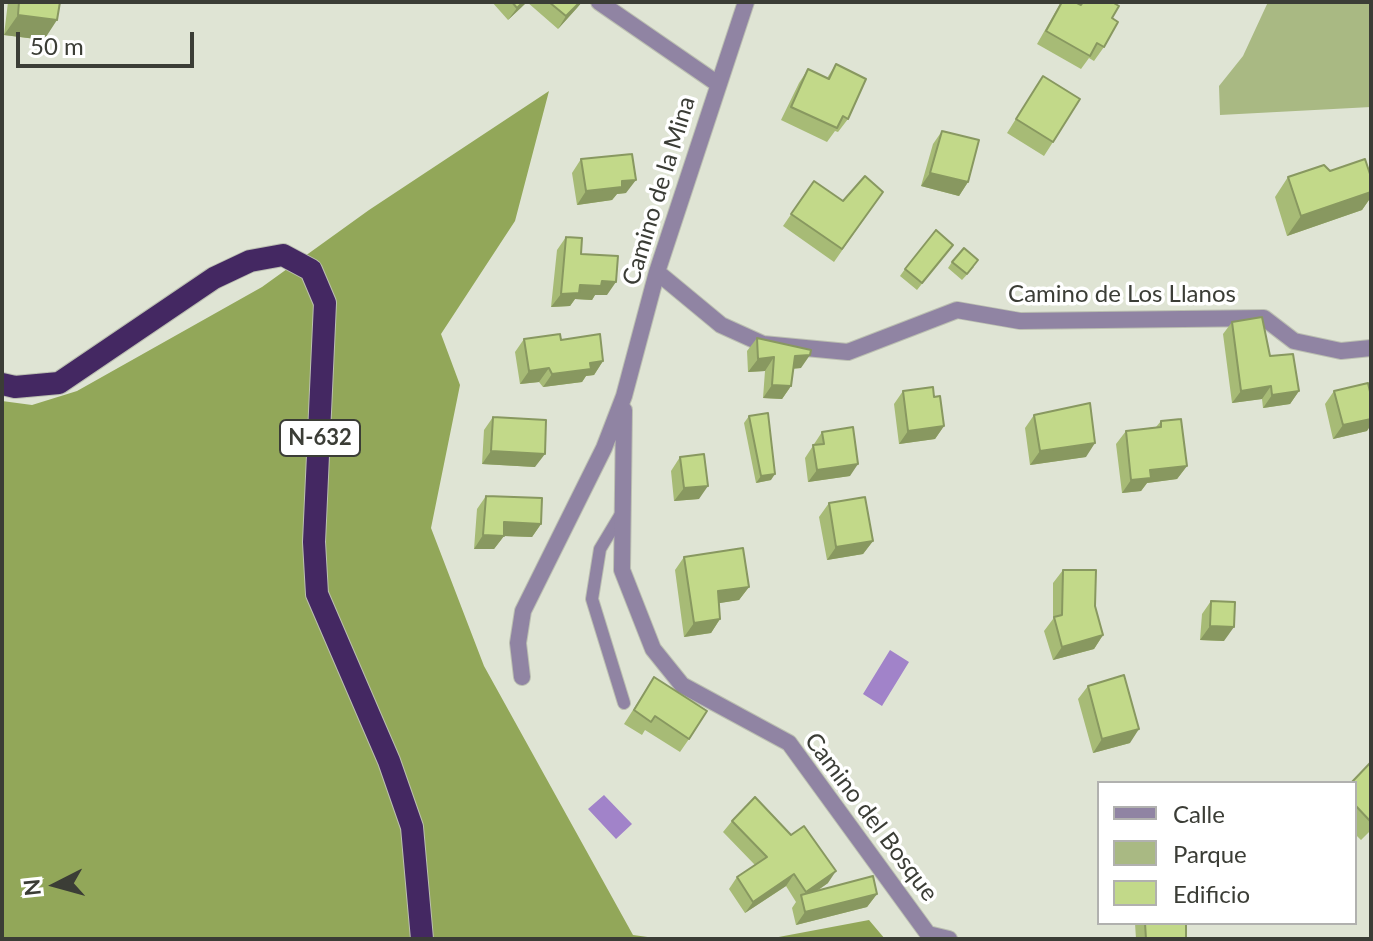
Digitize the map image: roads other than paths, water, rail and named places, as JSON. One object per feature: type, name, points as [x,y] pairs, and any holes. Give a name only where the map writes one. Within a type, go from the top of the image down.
[{"type":"highway","name":"N-632","points":[[2,384],[15,387],[59,383],[214,278],[250,261],[283,255],[311,270],[325,303],[314,542],[317,594],[389,761],[412,827],[422,939]]},
{"type":"street","points":[[599,2],[718,84]]},
{"type":"street","name":"Camino de la Mina","points":[[624,396],[657,272],[746,2]]},
{"type":"street","name":"Camino de Los Llanos","points":[[657,272],[721,325],[763,344],[848,352],[957,310],[1020,321],[1264,318],[1294,341],[1341,351],[1371,348]]},
{"type":"street","points":[[522,677],[518,643],[523,611],[604,448],[624,396]]},
{"type":"street","name":"Camino del Bosque","points":[[624,396],[622,570],[653,649],[682,685],[789,743],[928,934],[949,939]]},
{"type":"lane","points":[[623,511],[600,549],[592,599],[624,703]]}]
